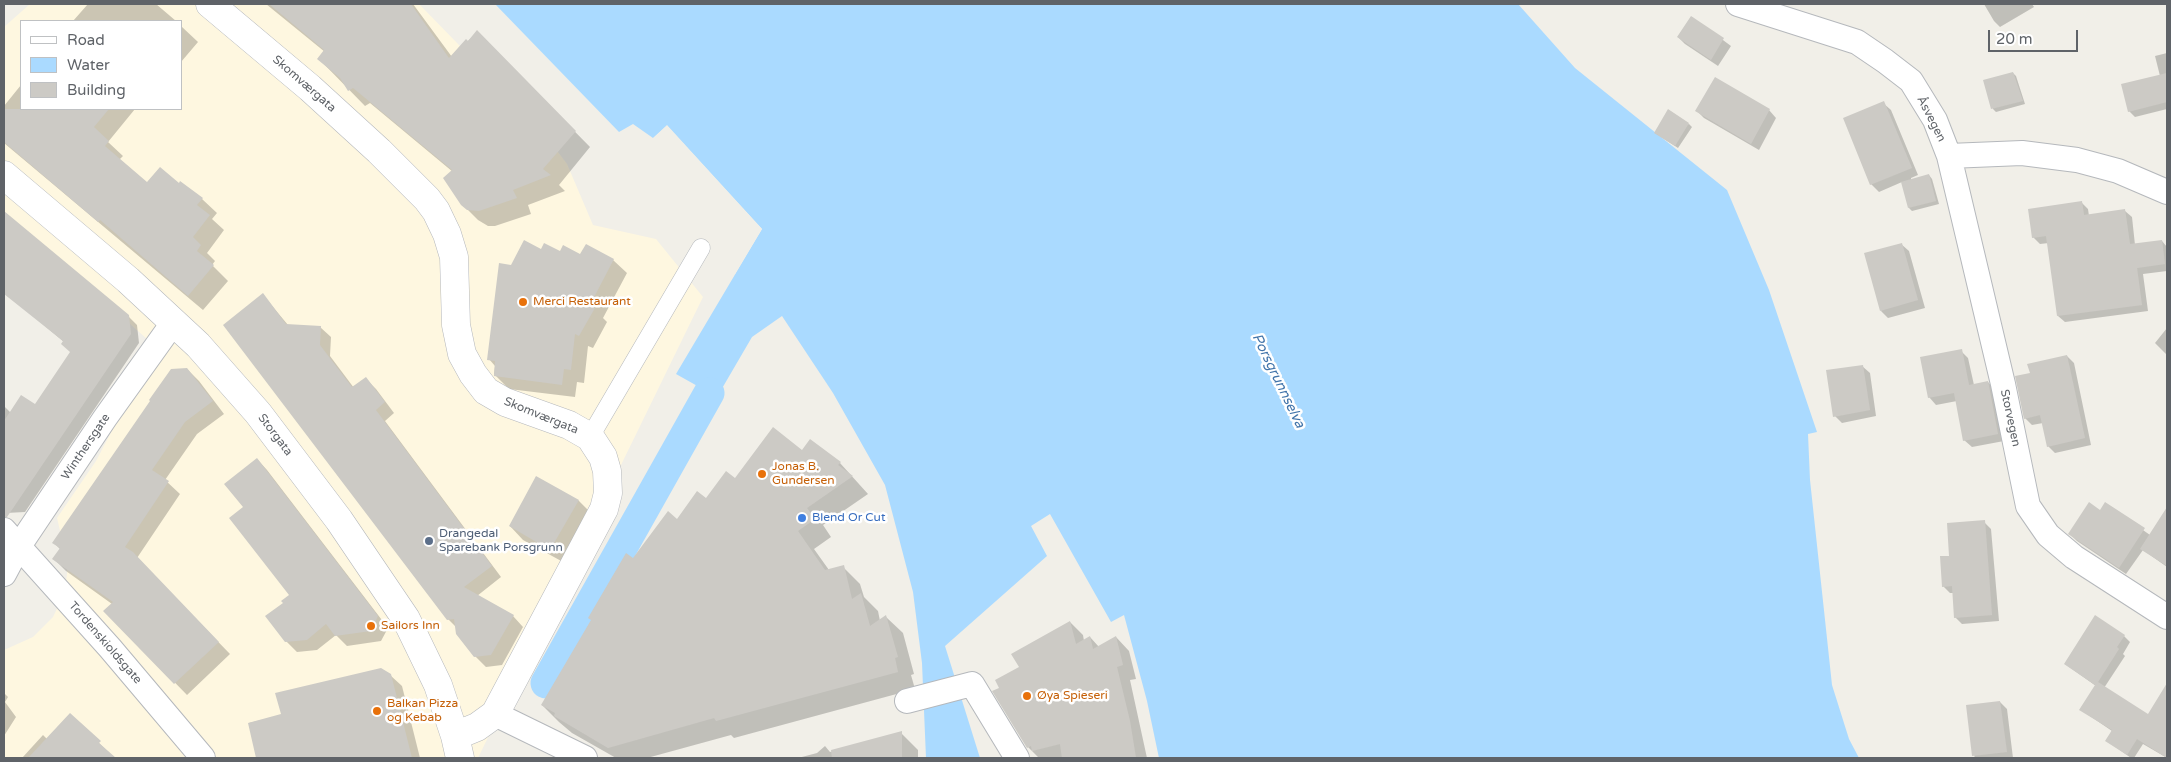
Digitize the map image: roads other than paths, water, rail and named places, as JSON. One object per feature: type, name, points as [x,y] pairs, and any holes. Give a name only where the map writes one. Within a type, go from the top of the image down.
[{"type":"street","name":"Skomværgata","points":[[210,4],[310,88],[379,151],[427,199],[436,211],[447,234],[454,257],[456,324],[462,354],[473,374],[486,390],[505,402],[569,425],[590,437],[603,457],[607,471],[608,493],[604,509],[495,714],[457,747]]},
{"type":"street","name":"Åsvegen","points":[[1738,4],[1857,42],[1886,61],[1911,82],[1935,120],[1949,156],[2022,153],[2077,160],[2118,171],[2167,192]]},
{"type":"street","name":"Storvegen","points":[[1949,156],[2003,384],[2028,506],[2048,535],[2074,558],[2167,617]]},
{"type":"street","name":"Storgata","points":[[4,175],[128,280],[198,345],[258,412],[339,520],[406,619],[438,685],[457,747]]},
{"type":"street","points":[[590,437],[701,248]]},
{"type":"street","name":"Winthersgate","points":[[4,574],[11,538],[105,418],[173,323]]},
{"type":"street","name":"Tordenskioldsgate","points":[[11,538],[110,648],[203,758]]},
{"type":"street","points":[[907,701],[972,684],[1017,758]]},
{"type":"street","points":[[495,714],[586,758]]},
{"type":"water","name":"Porsgrunnselva","points":[[495,4],[1518,4],[1575,68],[1727,190],[1769,290],[1817,432],[1808,434],[1810,480],[1832,685],[1849,739],[1859,758],[1159,758],[1147,701],[1124,615],[1111,622],[1050,514],[1031,526],[1047,556],[945,646],[980,758],[926,758],[922,663],[913,592],[885,485],[833,393],[782,316],[752,337],[717,397],[676,374],[762,229],[667,126],[653,138],[633,124],[619,132]]},
{"type":"waterway","points":[[546,683],[709,393]]},
{"type":"place","name":"Merci Restaurant","points":[[523,302]]},
{"type":"place","name":"Jonas B. Gundersen","points":[[762,474]]},
{"type":"place","name":"Blend Or Cut","points":[[802,518]]},
{"type":"place","name":"Drangedal Sparebank Porsgrunn","points":[[429,541]]},
{"type":"place","name":"Sailors Inn","points":[[371,626]]},
{"type":"place","name":"Øya Spieseri","points":[[1027,696]]},
{"type":"place","name":"Balkan Pizza og Kebab","points":[[377,711]]}]
